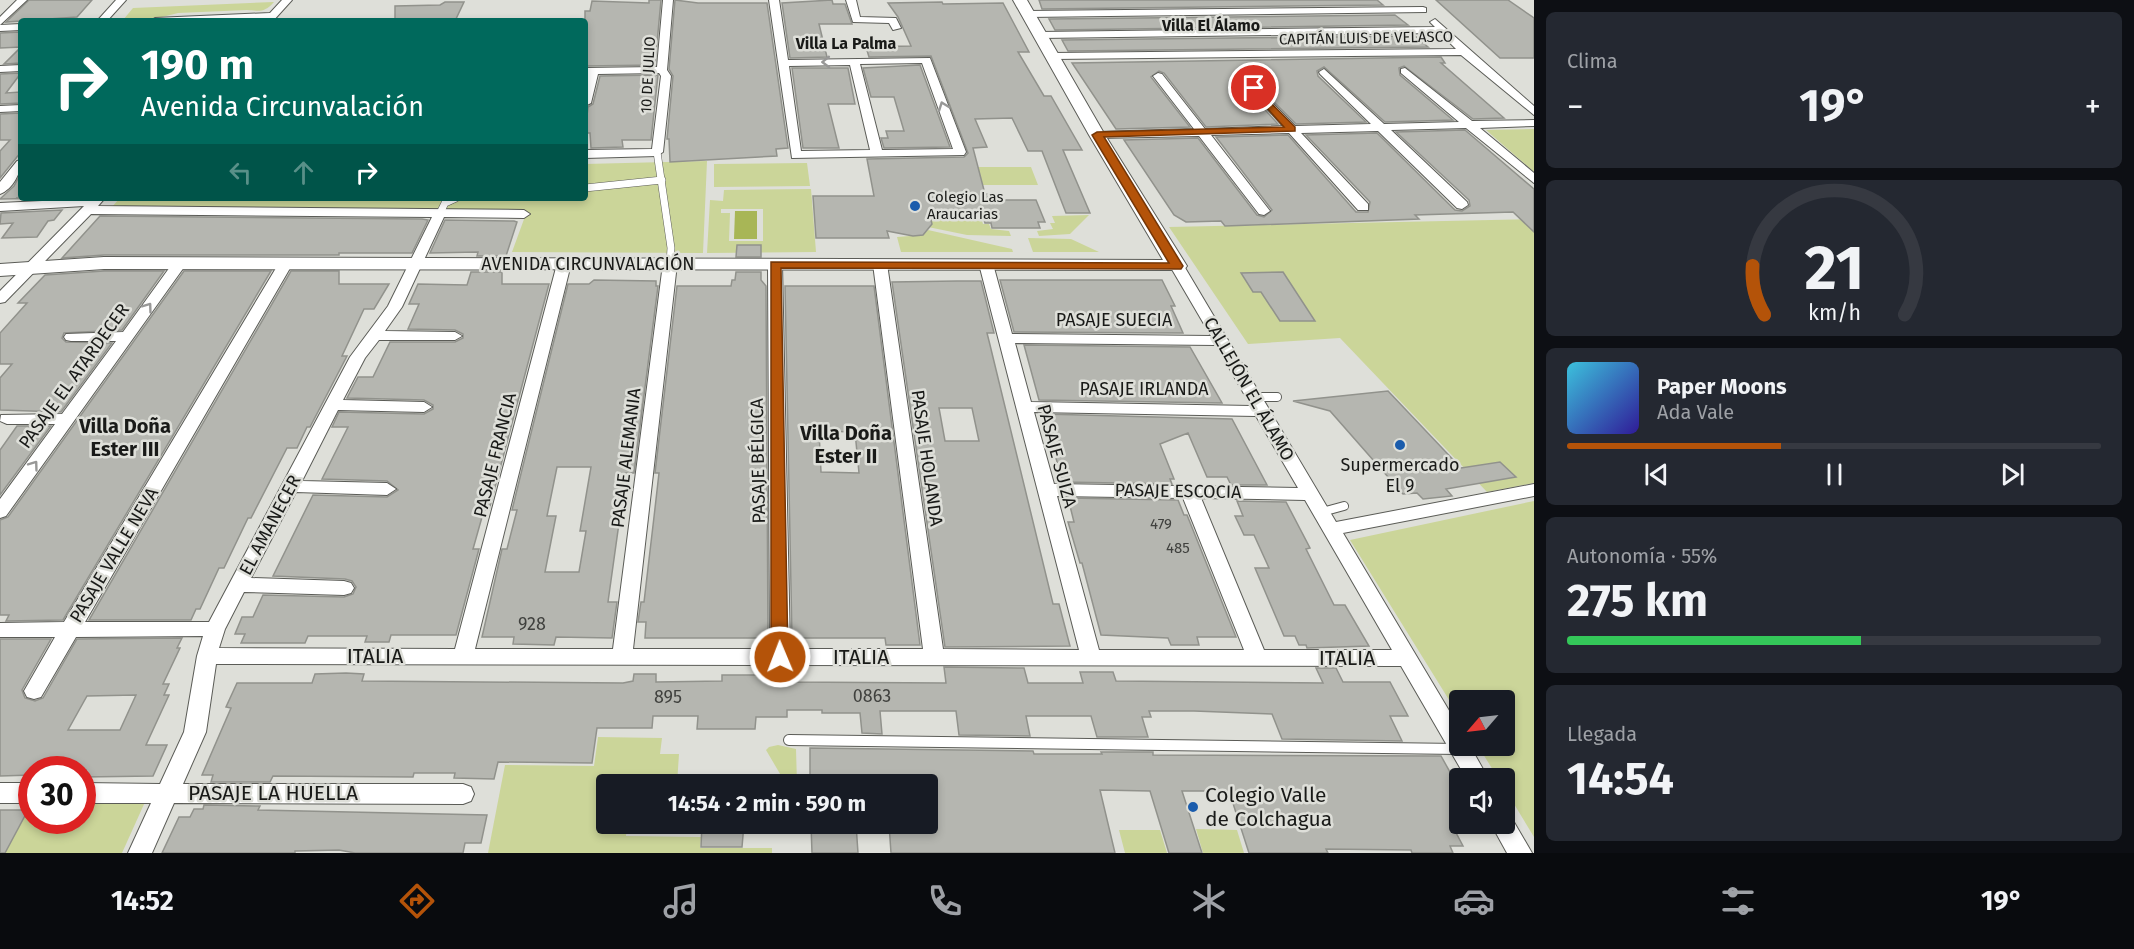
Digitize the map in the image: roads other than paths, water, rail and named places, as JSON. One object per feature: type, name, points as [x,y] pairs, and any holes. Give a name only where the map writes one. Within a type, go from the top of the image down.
[{"type":"street","points":[[0,21],[22,0]]},
{"type":"street","points":[[105,18],[121,0]]},
{"type":"street","points":[[270,18],[287,0]]},
{"type":"street","name":"10 DE JULIO","points":[[657,152],[666,75],[662,70],[668,0]]},
{"type":"street","points":[[774,0],[783,63],[796,154],[960,152],[926,60],[783,63]]},
{"type":"street","points":[[851,0],[856,20],[893,20],[896,28]]},
{"type":"street","points":[[1193,0],[1239,54]]},
{"type":"street","points":[[1414,0],[1464,52],[1534,112]]},
{"type":"street","points":[[1024,7],[1203,12],[1423,10]]},
{"type":"street","name":"CALLEJÓN EL ÁLAMO","points":[[1024,7],[1097,135],[1222,341],[1449,730]]},
{"type":"street","points":[[0,28],[18,27]]},
{"type":"street","points":[[1040,35],[1443,30]]},
{"type":"street","name":"CAPITÁN LUIS DE VELASCO","points":[[1053,56],[1464,52]]},
{"type":"street","points":[[854,62],[877,153]]},
{"type":"street","points":[[0,69],[18,68]]},
{"type":"street","points":[[589,71],[662,70]]},
{"type":"street","points":[[1406,71],[1534,178]]},
{"type":"street","points":[[1324,72],[1462,205]]},
{"type":"street","points":[[1242,75],[1363,207]]},
{"type":"street","points":[[1158,76],[1264,211]]},
{"type":"street","points":[[0,109],[18,108]]},
{"type":"street","points":[[1097,135],[1534,123]]},
{"type":"street","points":[[588,154],[657,152]]},
{"type":"street","points":[[0,190],[18,168]]},
{"type":"street","points":[[0,299],[94,203]]},
{"type":"street","points":[[0,207],[94,203],[524,214]]},
{"type":"street","name":"EL AMANECER","points":[[140,853],[170,793],[195,732],[207,656],[215,629],[335,405],[358,357],[372,335],[395,307],[440,213]]},
{"type":"street","name":"AVENIDA CIRCUNVALACIÓN","points":[[0,270],[104,263],[1177,266]]},
{"type":"street","name":"PASAJE EL ATARDECER","points":[[0,512],[180,263]]},
{"type":"street","name":"PASAJE VALLE NEVA","points":[[34,691],[286,263]]},
{"type":"street","name":"PASAJE FRANCIA","points":[[463,656],[564,264]]},
{"type":"street","name":"PASAJE ALEMANIA","points":[[622,657],[670,264]]},
{"type":"street","name":"PASAJE BÉLGICA","points":[[775,264],[780,657]]},
{"type":"street","name":"PASAJE HOLANDA","points":[[880,264],[934,657]]},
{"type":"street","name":"PASAJE SUIZA","points":[[986,264],[1091,657]]},
{"type":"street","points":[[372,335],[455,336]]},
{"type":"street","points":[[71,337],[127,336]]},
{"type":"street","name":"PASAJE SUECIA","points":[[1006,338],[1222,341]]},
{"type":"street","name":"PASAJE IRLANDA","points":[[1024,408],[1258,404]]},
{"type":"street","points":[[335,405],[424,407]]},
{"type":"street","points":[[7,419],[68,419]]},
{"type":"street","points":[[291,486],[387,489]]},
{"type":"street","name":"PASAJE ESCOCIA","points":[[1046,490],[1311,494]]},
{"type":"street","points":[[1332,529],[1534,490]]},
{"type":"street","points":[[1189,491],[1257,658]]},
{"type":"street","points":[[238,585],[344,588]]},
{"type":"street","points":[[0,630],[215,629]]},
{"type":"street","name":"ITALIA","points":[[207,656],[1406,658]]},
{"type":"street","points":[[0,793],[18,793]]},
{"type":"street","name":"PASAJE LA HUELLA","points":[[96,793],[463,795]]},
{"type":"street","points":[[1509,834],[1520,853]]},
{"type":"lane","points":[[657,152],[671,248],[670,264]]},
{"type":"lane","points":[[588,188],[662,180]]},
{"type":"lane","points":[[440,213],[441,207],[448,201]]},
{"type":"lane","points":[[1258,404],[1277,397]]},
{"type":"lane","points":[[1322,512],[1344,507]]},
{"type":"lane","points":[[789,740],[1449,749]]},
{"type":"place","name":"Colegio Las Araucarias","points":[[915,206]]},
{"type":"place","name":"Supermercado El 9","points":[[1400,445]]},
{"type":"place","name":"Colegio Valle de Colchagua","points":[[1193,807]]},
{"type":"district","name":"Villa El Álamo","points":[[1211,25]]},
{"type":"district","name":"Villa La Palma","points":[[846,43]]},
{"type":"district","name":"Villa Doña Ester III","points":[[125,438]]},
{"type":"district","name":"Villa Doña Ester II","points":[[846,444]]}]
